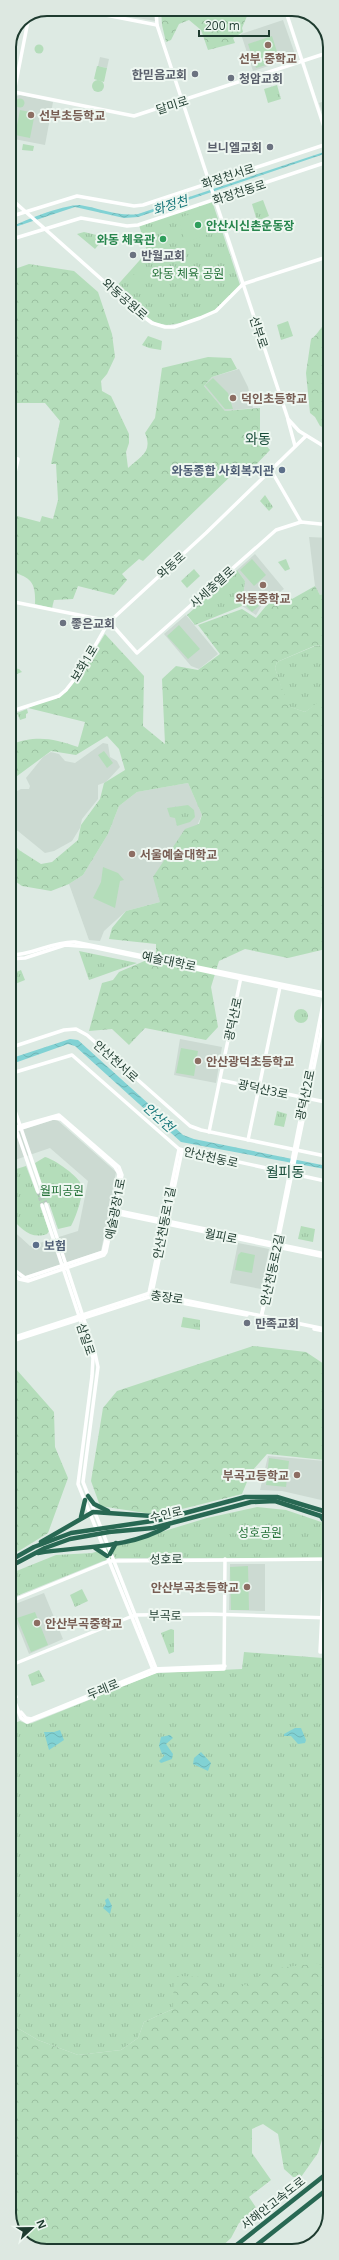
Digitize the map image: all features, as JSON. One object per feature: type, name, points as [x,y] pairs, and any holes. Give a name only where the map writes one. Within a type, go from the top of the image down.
[{"type":"highway","name":"수인로","points":[[16,1557],[34,1547],[56,1538],[107,1526],[171,1517],[236,1499],[260,1496],[291,1500],[323,1514]]},
{"type":"highway","points":[[81,1517],[86,1498],[94,1504],[111,1512]]},
{"type":"highway","name":"수인로","points":[[16,1563],[32,1554],[70,1539],[93,1534],[153,1528],[242,1503],[262,1500],[289,1504],[323,1512]]},
{"type":"highway","points":[[323,1511],[320,1512],[323,1517]]},
{"type":"highway","points":[[34,1547],[81,1517],[92,1512],[111,1512],[171,1517]]},
{"type":"highway","points":[[32,1554],[68,1548],[94,1548],[104,1546],[159,1532],[174,1523]]},
{"type":"highway","points":[[94,1548],[110,1558],[116,1543]]},
{"type":"highway","name":"서해안고속도로","points":[[238,2244],[323,2177]]},
{"type":"highway","name":"서해안고속도로","points":[[258,2244],[323,2193]]},
{"type":"street","points":[[111,16],[157,25]]},
{"type":"street","points":[[156,16],[157,25],[210,184]]},
{"type":"street","points":[[287,16],[323,126]]},
{"type":"street","points":[[16,82],[28,23]]},
{"type":"street","name":"달미로","points":[[16,92],[134,116],[323,54]]},
{"type":"street","name":"화정천서로","points":[[16,215],[77,196],[139,206],[323,146]]},
{"type":"street","name":"화정천동로","points":[[16,238],[81,218],[112,224],[134,225],[323,164]]},
{"type":"street","name":"선부로","points":[[210,184],[288,419],[294,428],[323,446]]},
{"type":"street","points":[[16,203],[26,212]]},
{"type":"street","name":"와동공원로","points":[[26,212],[144,317],[158,325],[174,327],[209,315],[243,284],[323,258]]},
{"type":"street","points":[[288,419],[295,446]]},
{"type":"street","name":"와동로","points":[[108,623],[199,540],[306,436]]},
{"type":"street","points":[[16,459],[18,459],[16,468]]},
{"type":"street","points":[[271,470],[301,522]]},
{"type":"street","name":"사세충열로","points":[[108,623],[137,653],[276,530],[301,522],[323,524]]},
{"type":"street","points":[[16,603],[108,623]]},
{"type":"street","name":"보화1로","points":[[16,710],[59,696],[66,690],[80,672],[108,623]]},
{"type":"street","name":"예술대학로","points":[[16,956],[56,944],[75,942],[323,994]]},
{"type":"street","name":"예술대학로","points":[[16,959],[25,958],[65,945],[92,947],[241,977],[280,987],[323,994]]},
{"type":"street","name":"광덕산로","points":[[210,1132],[241,977]]},
{"type":"street","points":[[248,1140],[280,987]]},
{"type":"street","name":"광덕산2로","points":[[291,1172],[323,1018]]},
{"type":"street","name":"안산천서로","points":[[16,1046],[64,1030],[76,1029],[87,1035],[190,1126],[295,1152],[323,1156]]},
{"type":"street","name":"안산천동로","points":[[16,1072],[72,1056],[180,1150],[291,1172],[323,1180]]},
{"type":"street","name":"광덕산3로","points":[[220,1080],[323,1102]]},
{"type":"street","points":[[16,1115],[40,1191],[16,1128]]},
{"type":"street","name":"예술광장1로","points":[[16,1128],[53,1118],[61,1119],[118,1170],[119,1178],[114,1212],[103,1252],[23,1281],[16,1276]]},
{"type":"street","name":"안산천동로1길","points":[[151,1295],[180,1150]]},
{"type":"street","name":"안산천동로2길","points":[[261,1317],[291,1172]]},
{"type":"street","name":"삼일로","points":[[44,1204],[98,1367],[83,1473],[86,1498],[155,1670]]},
{"type":"street","name":"월피로","points":[[114,1212],[323,1256]]},
{"type":"street","name":"월피로","points":[[276,1246],[323,1254]]},
{"type":"street","name":"예술광장1로","points":[[16,1271],[25,1278],[65,1267]]},
{"type":"street","name":"충장로","points":[[16,1338],[151,1295],[323,1330]]},
{"type":"street","name":"성호로","points":[[16,1599],[110,1558],[323,1558]]},
{"type":"street","name":"두레로","points":[[16,1698],[23,1716],[31,1719],[155,1670],[224,1666],[226,1615],[225,1559]]},
{"type":"street","name":"부곡로","points":[[16,1663],[133,1615],[226,1615],[323,1618]]},
{"type":"street","name":"두레로","points":[[16,1705],[21,1718],[27,1722],[31,1722],[155,1670]]},
{"type":"shaded area","points":[[126,16],[155,16],[155,21]]},
{"type":"shaded area","name":"선부 중학교","points":[[283,20],[296,57],[253,71],[241,34]]},
{"type":"shaded area","points":[[100,57],[109,59],[107,68],[98,66]]},
{"type":"shaded area","name":"선부초등학교","points":[[21,95],[53,102],[45,145],[16,139],[17,96]]},
{"type":"shaded area","points":[[323,102],[323,114],[319,103]]},
{"type":"shaded area","name":"덕인초등학교","points":[[239,369],[248,387],[253,408],[225,411],[204,386],[212,377]]},
{"type":"shaded area","points":[[309,537],[323,538],[323,594],[320,595],[315,586]]},
{"type":"shaded area","name":"와동중학교","points":[[255,554],[284,589],[262,605],[256,615],[242,606],[245,581],[237,570]]},
{"type":"shaded area","points":[[186,615],[218,654],[199,669],[191,666],[164,634]]},
{"type":"shaded area","points":[[103,743],[108,744],[110,757],[117,761],[120,767],[106,782],[98,785],[98,799],[82,819],[80,828],[72,841],[54,851],[45,853],[16,830],[16,792],[21,789],[29,789],[30,786],[26,778],[43,757],[51,752],[59,754],[65,761],[75,763]]},
{"type":"shaded area","name":"서울예술대학교","points":[[188,783],[202,815],[160,902],[126,911],[104,931],[100,941],[89,940],[69,884],[83,875],[108,834],[119,806],[137,792]]},
{"type":"shaded area","name":"안산광덕초등학교","points":[[180,1039],[222,1047],[216,1083],[174,1075]]},
{"type":"shaded area","points":[[56,1119],[116,1172],[101,1251],[23,1277],[16,1270],[16,1233],[30,1246],[78,1231],[88,1181],[50,1148],[16,1160],[16,1132]]},
{"type":"shaded area","points":[[238,1243],[269,1249],[261,1289],[230,1283]]},
{"type":"shaded area","name":"부곡고등학교","points":[[268,1456],[323,1461],[323,1500],[282,1491],[260,1490]]},
{"type":"shaded area","name":"안산부곡초등학교","points":[[230,1564],[265,1564],[265,1611],[229,1610]]},
{"type":"shaded area","name":"안산부곡중학교","points":[[44,1593],[63,1639],[29,1654],[16,1621],[16,1604]]},
{"type":"green space","points":[[161,16],[247,16],[242,28],[243,32],[233,38],[235,43],[208,50],[201,30],[189,20],[179,24],[171,40],[166,42]]},
{"type":"green space","points":[[272,36],[280,61],[256,68],[248,44]]},
{"type":"green space","points":[[37,45],[41,45],[43,49],[41,53],[37,53],[35,51],[35,47]]},
{"type":"green space","points":[[97,66],[107,68],[104,82],[94,79]]},
{"type":"green space","points":[[98,80],[102,82],[104,86],[102,90],[98,92],[94,90],[92,86],[94,82]]},
{"type":"green space","points":[[277,85],[281,99],[268,103],[264,89]]},
{"type":"green space","points":[[18,99],[22,99],[24,103],[22,107],[18,107],[16,105],[16,101]]},
{"type":"green space","points":[[20,110],[35,113],[30,138],[16,135]]},
{"type":"green space","points":[[23,144],[34,146],[33,151],[22,150]]},
{"type":"green space","points":[[263,200],[269,216],[257,221],[252,204]]},
{"type":"green space","name":"와동 체육 공원","points":[[212,201],[241,288],[211,313],[181,323],[167,325],[156,323],[114,289],[147,252],[139,225]]},
{"type":"green space","name":"안산시신촌운동장","points":[[211,208],[218,231],[185,242],[178,218]]},
{"type":"green space","points":[[84,232],[105,237],[95,249],[77,234]]},
{"type":"green space","points":[[29,264],[74,271],[98,292],[112,334],[115,357],[107,374],[101,381],[102,391],[111,396],[129,434],[129,443],[126,452],[128,468],[141,457],[147,449],[148,445],[145,433],[155,418],[162,368],[208,357],[231,358],[237,369],[212,377],[204,386],[225,411],[260,408],[260,438],[270,450],[246,475],[235,472],[143,561],[139,559],[122,574],[127,580],[114,595],[78,586],[73,599],[54,600],[52,608],[35,604],[33,585],[27,578],[16,573],[17,516],[40,522],[42,516],[53,519],[58,500],[56,464],[51,464],[60,421],[45,403],[16,403],[16,269]]},
{"type":"green space","points":[[139,269],[145,275],[136,285],[130,279]]},
{"type":"green space","points":[[288,321],[293,336],[281,340],[277,325]]},
{"type":"green space","points":[[323,325],[323,427],[320,426],[315,417],[310,413],[306,373],[311,339]]},
{"type":"green space","points":[[148,336],[162,341],[161,350],[142,345]]},
{"type":"green space","points":[[213,378],[228,393],[233,409],[225,409],[205,385]]},
{"type":"green space","points":[[265,495],[273,507],[269,511],[260,501]]},
{"type":"green space","points":[[252,559],[266,575],[254,586],[240,570]]},
{"type":"green space","points":[[286,559],[290,569],[285,571],[278,562]]},
{"type":"green space","points":[[194,569],[200,576],[187,588],[181,581]]},
{"type":"green space","points":[[237,570],[245,581],[242,606],[195,625],[187,615]]},
{"type":"green space","points":[[315,586],[320,595],[323,594],[323,645],[314,646],[277,662],[275,668],[288,706],[305,712],[323,698],[323,950],[288,958],[245,949],[219,961],[211,987],[218,1027],[206,1040],[145,1028],[129,1045],[112,1029],[89,1031],[102,983],[113,980],[119,972],[156,956],[156,944],[109,939],[112,928],[126,911],[160,902],[153,877],[185,829],[199,824],[202,815],[188,783],[137,792],[119,806],[108,834],[83,875],[69,884],[51,891],[22,886],[16,882],[16,847],[41,864],[52,862],[78,840],[81,825],[100,799],[104,783],[125,770],[119,749],[107,736],[76,755],[51,751],[16,777],[16,743],[28,740],[44,739],[60,741],[78,747],[85,722],[28,708],[66,692],[79,676],[105,634],[144,676],[143,726],[165,744],[162,679],[176,666],[198,670],[220,654],[198,625],[242,609],[256,618],[266,606],[283,592],[292,599]]},
{"type":"green space","points":[[249,596],[259,606],[252,612],[243,603]]},
{"type":"green space","points":[[179,625],[200,649],[188,659],[167,636]]},
{"type":"green space","points":[[323,645],[323,700],[305,712],[287,706],[275,668],[277,662],[315,646]]},
{"type":"green space","points":[[16,668],[19,669],[22,672],[16,674]]},
{"type":"green space","points":[[27,709],[28,713],[26,714],[26,718],[20,720],[17,713]]},
{"type":"green space","points":[[104,751],[113,763],[107,768],[98,755]]},
{"type":"green space","points":[[188,805],[194,810],[195,817],[190,822],[177,826],[175,818],[170,817],[167,808]]},
{"type":"green space","points":[[103,867],[118,873],[124,880],[120,881],[115,908],[93,898],[101,882]]},
{"type":"green space","points":[[79,951],[137,963],[89,980]]},
{"type":"green space","points":[[21,970],[25,980],[16,984],[16,972]]},
{"type":"green space","points":[[298,1009],[304,1009],[308,1013],[308,1019],[304,1023],[298,1023],[294,1019],[294,1013]]},
{"type":"green space","points":[[181,1048],[198,1051],[194,1076],[176,1073]]},
{"type":"green space","points":[[277,1111],[287,1114],[284,1127],[274,1125]]},
{"type":"green space","name":"월피공원","points":[[45,1157],[49,1158],[72,1173],[80,1182],[82,1186],[80,1201],[71,1226],[58,1229],[49,1203],[40,1206],[49,1231],[47,1234],[31,1234],[26,1232],[16,1223],[16,1169],[26,1166],[36,1192],[44,1190],[35,1163]]},
{"type":"green space","points":[[301,1226],[315,1229],[313,1242],[298,1239]]},
{"type":"green space","points":[[241,1252],[255,1255],[252,1273],[235,1270],[238,1255]]},
{"type":"green space","points":[[183,1317],[200,1320],[200,1330],[181,1327]]},
{"type":"green space","points":[[253,1346],[306,1352],[323,1363],[323,1460],[267,1454],[251,1472],[242,1494],[158,1515],[100,1506],[91,1481],[103,1408],[117,1391]]},
{"type":"green space","points":[[16,1369],[54,1412],[55,1447],[68,1478],[48,1533],[16,1553]]},
{"type":"green space","points":[[269,1458],[289,1461],[286,1487],[266,1485]]},
{"type":"green space","name":"성호공원","points":[[257,1507],[286,1510],[323,1523],[323,1558],[118,1558],[103,1561],[16,1596],[16,1571],[56,1555],[92,1553],[207,1518]]},
{"type":"green space","points":[[248,1566],[249,1610],[231,1610],[230,1567]]},
{"type":"green space","points":[[82,1589],[88,1601],[75,1607],[70,1595]]},
{"type":"green space","points":[[35,1612],[48,1645],[31,1652],[17,1618]]},
{"type":"green space","points":[[171,1629],[174,1630],[174,1652],[169,1654],[161,1633]]},
{"type":"green space","points":[[244,1652],[323,1658],[323,1983],[173,2009],[144,2022],[138,2038],[121,2050],[78,2055],[38,2040],[16,2027],[16,1722],[20,1721],[27,1724],[32,1723],[156,1673],[242,1669]]},
{"type":"green space","points":[[39,1670],[45,1681],[32,1686],[28,1675]]},
{"type":"green space","points":[[318,1963],[323,1967],[323,2136],[318,2153],[301,2177],[293,2177],[284,2169],[278,2134],[263,2124],[252,2129],[252,2153],[271,2180],[249,2197],[259,2212],[239,2223],[231,2238],[225,2244],[45,2244],[35,2242],[26,2236],[19,2227],[16,2217],[16,2027],[38,2040],[78,2055],[121,2050],[138,2038],[144,2022],[173,2009],[174,1976],[205,1977],[226,1996],[271,1969]]},
{"type":"water","name":"화정천","points":[[323,152],[323,154],[138,217],[124,218],[75,207],[16,227],[16,225],[22,222],[42,214],[73,205],[80,205],[109,212],[131,215],[138,214]]},
{"type":"water","name":"안산천","points":[[70,1039],[78,1040],[183,1135],[194,1139],[323,1165],[323,1169],[181,1142],[75,1046],[68,1044],[16,1063],[16,1057]]},
{"type":"water","points":[[295,1728],[301,1728],[306,1740],[305,1743],[298,1744],[291,1736],[284,1736],[284,1734]]},
{"type":"water","points":[[60,1730],[64,1740],[49,1750],[44,1732],[54,1732]]},
{"type":"water","points":[[170,1735],[173,1738],[166,1744],[173,1754],[172,1759],[161,1763],[159,1761],[165,1755],[162,1754],[159,1746],[161,1737]]},
{"type":"water","points":[[201,1752],[211,1763],[208,1771],[193,1764],[194,1758]]},
{"type":"water","points":[[108,1898],[112,1906],[110,1914],[103,1908],[106,1904],[105,1900]]},
{"type":"tunnel","points":[[42,1190],[46,1204]]},
{"type":"tunnel","points":[[38,1192],[42,1205]]},
{"type":"place","name":"선부 중학교","points":[[268,45]]},
{"type":"place","name":"한믿음교회","points":[[195,74]]},
{"type":"place","name":"청암교회","points":[[231,78]]},
{"type":"place","name":"선부초등학교","points":[[31,115]]},
{"type":"place","name":"브니엘교회","points":[[270,147]]},
{"type":"place","name":"안산시신촌운동장","points":[[198,225]]},
{"type":"place","name":"와동 체육관","points":[[163,239]]},
{"type":"place","name":"반월교회","points":[[133,255]]},
{"type":"place","name":"덕인초등학교","points":[[233,398]]},
{"type":"place","name":"와동종합 사회복지관","points":[[282,470]]},
{"type":"place","name":"와동중학교","points":[[263,585]]},
{"type":"place","name":"좋은교회","points":[[63,623]]},
{"type":"place","name":"서울예술대학교","points":[[132,854]]},
{"type":"place","name":"안산광덕초등학교","points":[[198,1061]]},
{"type":"place","name":"보험","points":[[36,1245]]},
{"type":"place","name":"만족교회","points":[[247,1323]]},
{"type":"place","name":"부곡고등학교","points":[[297,1475]]},
{"type":"place","name":"안산부곡초등학교","points":[[247,1587]]},
{"type":"place","name":"안산부곡중학교","points":[[37,1623]]},
{"type":"district","name":"와동","points":[[258,438]]},
{"type":"district","name":"월피동","points":[[285,1171]]}]
